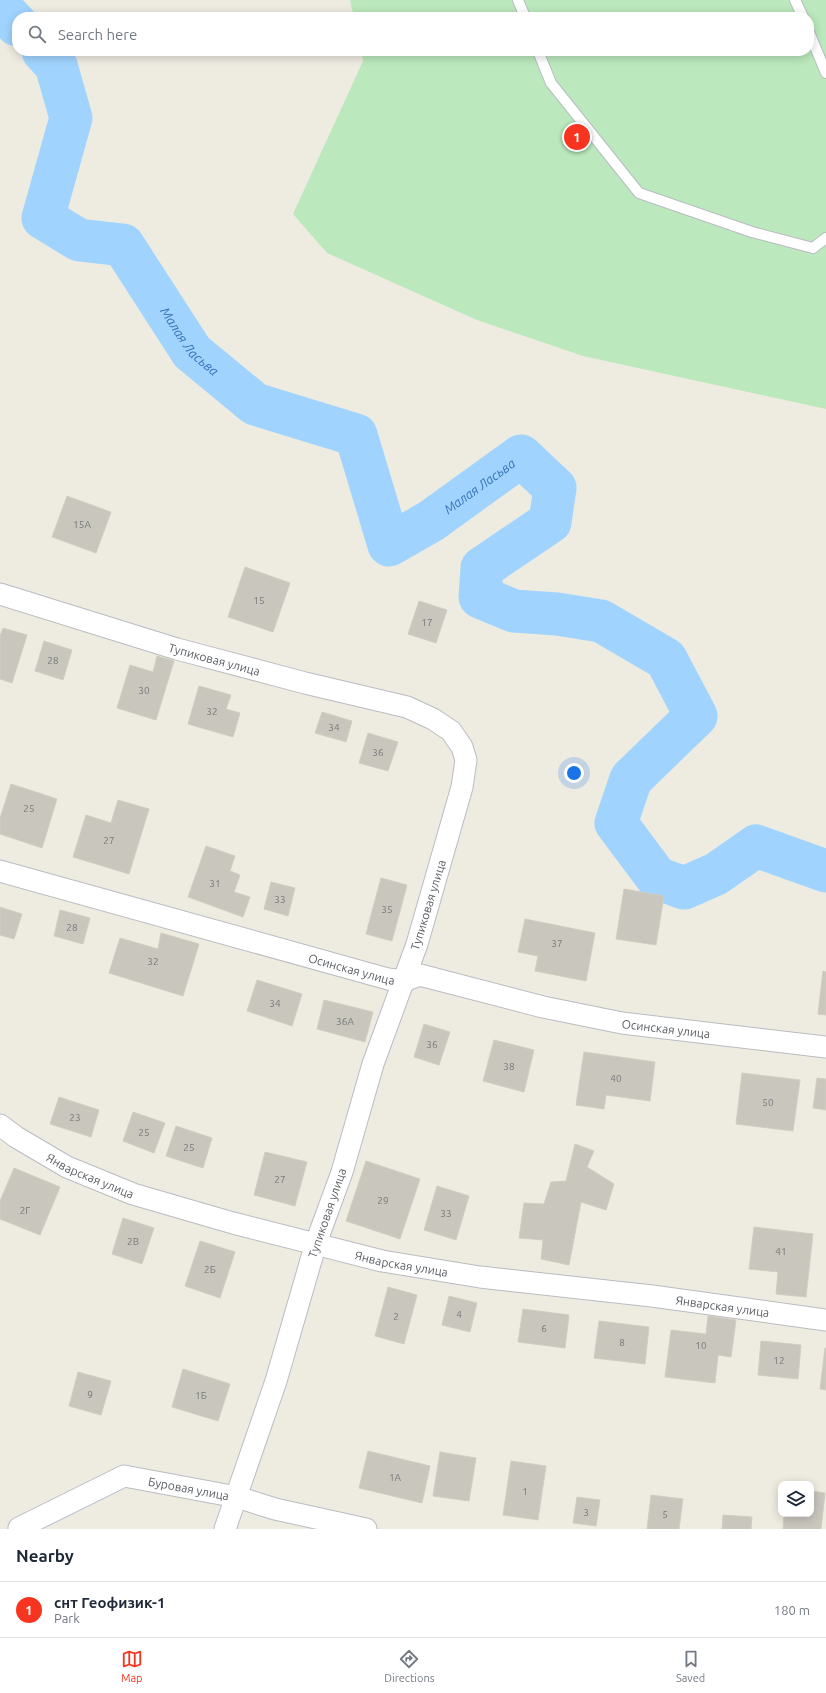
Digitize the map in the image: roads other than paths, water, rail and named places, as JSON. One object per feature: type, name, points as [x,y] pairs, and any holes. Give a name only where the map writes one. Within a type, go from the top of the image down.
[{"type":"street","name":"Тупиковая улица","points":[[0,594],[176,648],[305,683],[407,707],[433,719],[451,731],[462,747],[466,760],[462,787],[426,914],[404,981],[373,1064],[342,1172],[316,1244],[276,1381],[225,1529]]},
{"type":"street","name":"Осинская улица","points":[[0,871],[388,979],[404,981],[420,975],[446,980],[514,1000],[615,1021],[826,1047]]},
{"type":"street","name":"Январская улица","points":[[0,1125],[16,1137],[67,1167],[126,1192],[233,1223],[382,1261],[420,1268],[826,1320]]},
{"type":"street","name":"Буровая улица","points":[[19,1528],[124,1476],[237,1497],[275,1509],[366,1529]]},
{"type":"lane","points":[[518,0],[523,12]]},
{"type":"lane","points":[[796,0],[801,12]]},
{"type":"lane","points":[[814,44],[826,73]]},
{"type":"lane","points":[[540,56],[551,83],[639,193],[752,232],[813,248],[826,238]]},
{"type":"waterway","name":"Малая Ласьва","points":[[0,7],[12,20]]},
{"type":"waterway","name":"Малая Ласьва","points":[[48,56],[56,65],[71,118],[43,218],[79,240],[123,245],[192,352],[255,404],[356,435],[389,545],[431,521],[521,456],[555,488],[550,522],[482,568],[480,597],[514,611],[557,614],[601,621],[666,659],[696,716],[631,779],[616,823],[657,878],[684,888],[716,874],[756,846],[826,871]]},
{"type":"place","name":"снт Геофизик-1","points":[[577,137]]}]
